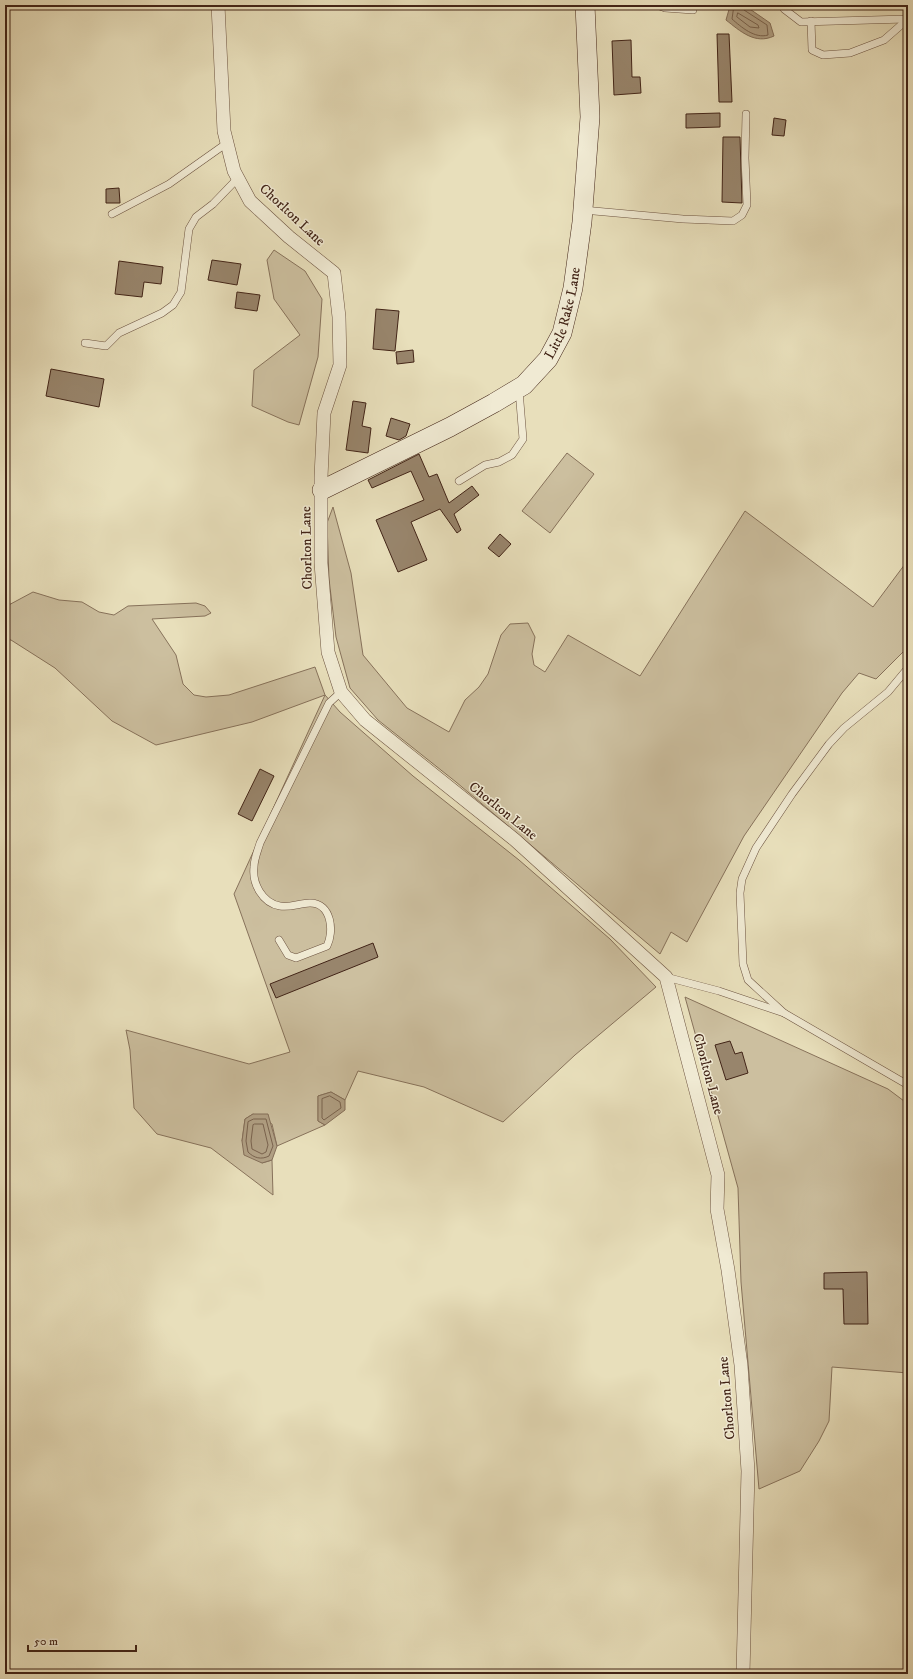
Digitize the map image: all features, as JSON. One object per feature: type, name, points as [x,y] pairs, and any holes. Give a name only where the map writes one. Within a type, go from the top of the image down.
[{"type":"street","name":"Chorlton Lane","points":[[218,5],[224,131],[234,171],[250,201],[289,237],[334,273],[339,317],[340,365],[324,413],[321,477],[320,562],[328,652],[341,692],[365,720],[515,840],[666,977],[718,1175],[717,1209],[728,1270],[741,1365],[748,1471],[743,1674]]},
{"type":"street","name":"Little Rake Lane","points":[[322,490],[450,427],[494,403],[519,388],[548,359],[562,332],[573,288],[583,210],[590,117],[585,5]]},
{"type":"lane","points":[[657,5],[665,8],[693,10]]},
{"type":"lane","points":[[784,5],[784,9],[801,22],[907,18]]},
{"type":"lane","points":[[811,22],[812,50],[823,55],[850,53],[884,40],[907,18]]},
{"type":"lane","points":[[583,210],[684,219],[733,221],[742,215],[747,205],[745,158],[746,114]]},
{"type":"lane","points":[[112,214],[170,184],[227,143]]},
{"type":"lane","points":[[85,343],[106,346],[119,333],[162,313],[173,305],[181,292],[190,229],[196,217],[213,204],[238,178]]},
{"type":"lane","points":[[459,481],[485,465],[499,462],[512,454],[519,445],[522,439],[519,388]]},
{"type":"lane","points":[[784,1013],[748,980],[743,964],[740,894],[742,879],[756,848],[792,794],[829,744],[844,728],[888,692],[908,668]]},
{"type":"lane","points":[[279,940],[288,955],[296,958],[327,946],[332,937],[332,926],[328,914],[319,906],[311,903],[280,906],[269,901],[260,894],[254,878],[254,866],[260,843],[329,703],[341,692]]},
{"type":"lane","points":[[666,977],[719,991],[784,1013],[908,1085]]},
{"type":"shaded area","points":[[274,250],[305,271],[322,299],[318,357],[299,425],[288,422],[252,406],[254,370],[300,335],[274,299],[267,260]]},
{"type":"shaded area","points":[[567,453],[594,474],[550,533],[522,511]]},
{"type":"shaded area","points":[[333,507],[351,573],[363,655],[407,708],[449,732],[465,700],[479,687],[488,674],[501,635],[510,624],[528,623],[535,637],[532,654],[534,665],[545,672],[568,635],[640,676],[745,511],[873,607],[908,560],[908,647],[876,679],[859,673],[842,693],[744,836],[687,942],[671,932],[660,954],[456,782],[378,720],[350,688],[336,637],[329,579],[327,523]]},
{"type":"shaded area","points":[[33,592],[59,600],[82,602],[99,612],[114,615],[128,606],[196,603],[205,606],[211,613],[205,616],[152,619],[176,655],[183,684],[194,695],[206,697],[229,695],[315,667],[325,695],[252,722],[156,745],[112,721],[55,668],[11,640],[5,639],[5,607]]},
{"type":"shaded area","points":[[325,695],[340,712],[413,776],[519,860],[610,939],[656,987],[575,1055],[503,1122],[424,1087],[358,1071],[345,1100],[331,1092],[318,1096],[318,1121],[325,1125],[277,1146],[272,1124],[253,1114],[245,1119],[242,1141],[262,1163],[272,1160],[273,1195],[211,1148],[157,1134],[134,1108],[130,1050],[126,1030],[249,1064],[290,1052],[234,894]]},
{"type":"shaded area","points":[[685,997],[888,1089],[908,1104],[908,1373],[832,1367],[829,1421],[819,1441],[800,1471],[759,1489],[741,1282],[738,1188]]},
{"type":"water","points":[[744,5],[770,23],[774,36],[760,39],[748,36],[726,20],[730,6]]},
{"type":"water","points":[[331,1092],[345,1100],[345,1110],[325,1125],[318,1121],[318,1096]]},
{"type":"water","points":[[253,1114],[268,1114],[277,1146],[272,1160],[262,1163],[244,1155],[242,1141],[245,1119]]},
{"type":"building","points":[[717,34],[729,34],[732,102],[719,102]]},
{"type":"building","points":[[631,40],[632,77],[640,77],[641,93],[614,95],[612,41]]},
{"type":"building","points":[[720,113],[720,127],[686,128],[686,114]]},
{"type":"building","points":[[774,118],[786,120],[784,136],[772,135]]},
{"type":"building","points":[[723,137],[740,137],[742,203],[722,202]]},
{"type":"building","points":[[119,188],[120,203],[106,203],[106,189]]},
{"type":"building","points":[[212,260],[241,264],[237,285],[208,280]]},
{"type":"building","points":[[119,261],[163,267],[161,284],[144,282],[142,297],[115,294]]},
{"type":"building","points":[[237,292],[260,295],[257,311],[235,308]]},
{"type":"building","points":[[376,309],[399,311],[395,351],[373,349]]},
{"type":"building","points":[[413,350],[414,362],[397,364],[396,352]]},
{"type":"building","points":[[51,369],[104,379],[99,407],[46,396]]},
{"type":"building","points":[[353,401],[366,403],[362,426],[371,428],[368,453],[346,450]]},
{"type":"building","points":[[391,418],[410,424],[406,436],[399,440],[386,436]]},
{"type":"building","points":[[419,454],[429,477],[437,474],[449,503],[472,486],[479,495],[454,514],[461,530],[457,533],[440,509],[411,522],[427,560],[398,572],[376,520],[424,500],[411,471],[372,488],[368,480]]},
{"type":"building","points":[[500,534],[511,544],[499,557],[488,548]]},
{"type":"building","points":[[260,769],[274,776],[252,821],[238,814]]},
{"type":"building","points":[[373,943],[378,957],[276,998],[270,984]]},
{"type":"building","points":[[730,1041],[735,1054],[742,1052],[748,1073],[726,1080],[715,1045]]},
{"type":"building","points":[[867,1272],[868,1324],[844,1324],[843,1289],[824,1289],[824,1273]]}]
